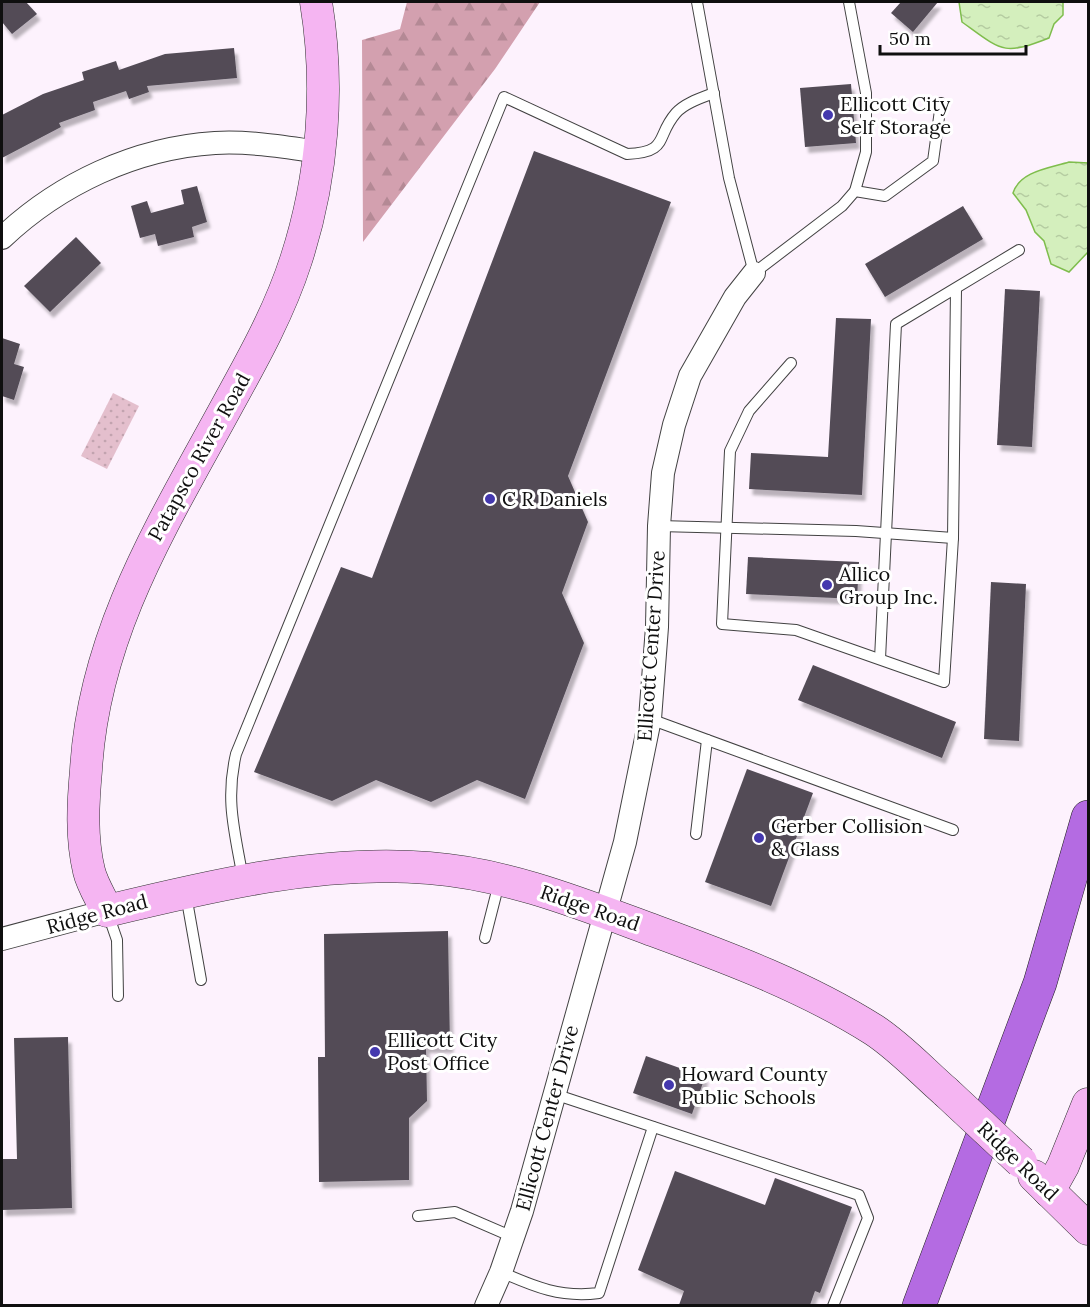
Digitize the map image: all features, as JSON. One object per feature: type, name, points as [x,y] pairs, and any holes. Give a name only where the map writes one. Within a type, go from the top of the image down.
[{"type":"highway","points":[[919,1305],[1040,983],[1089,817]]},
{"type":"street","name":"Patapsco River Road","points":[[107,911],[89,872],[83,816],[87,747],[98,683],[116,623],[142,562],[273,319],[296,260],[312,200],[320,152],[324,59],[316,2]]},
{"type":"street","points":[[2,238],[19,221],[63,190],[113,165],[163,150],[215,143],[264,144],[320,152]]},
{"type":"street","name":"Ellicott Center Drive","points":[[486,1305],[501,1272],[513,1236],[625,842],[650,719],[657,627],[659,526],[663,473],[669,444],[690,376],[735,297],[754,273]]},
{"type":"street","name":"Ridge Road","points":[[2,939],[185,892],[243,880],[321,871],[398,867],[429,868],[500,880],[540,890],[733,960],[821,998],[877,1032],[946,1092],[1089,1229]]},
{"type":"street","points":[[1049,1191],[1082,1135],[1089,1104]]},
{"type":"lane","points":[[698,2],[729,178],[754,273],[842,206],[855,191],[866,152],[866,93],[852,4]]},
{"type":"lane","points":[[243,880],[229,783],[236,754],[504,97],[627,154],[644,153],[654,149],[676,113],[692,102],[714,93]]},
{"type":"lane","points":[[855,191],[885,196],[933,160],[941,104]]},
{"type":"lane","points":[[879,659],[896,324],[1019,250]]},
{"type":"lane","points":[[791,363],[749,411],[730,451],[722,624],[796,630],[944,682],[953,538],[956,289]]},
{"type":"lane","points":[[659,526],[885,533],[953,538]]},
{"type":"lane","points":[[650,719],[953,830]]},
{"type":"lane","points":[[696,834],[707,740]]},
{"type":"lane","points":[[485,938],[500,880]]},
{"type":"lane","points":[[185,892],[201,980]]},
{"type":"lane","points":[[107,911],[117,940],[118,996]]},
{"type":"lane","points":[[553,1094],[859,1195],[868,1218],[833,1305]]},
{"type":"lane","points":[[501,1272],[571,1301],[599,1293],[653,1127]]},
{"type":"lane","points":[[418,1216],[455,1212],[513,1236]]},
{"type":"green space","points":[[407,2],[540,2],[495,69],[363,242],[362,40],[400,29]]},
{"type":"shaded area","points":[[113,393],[139,406],[107,469],[81,456]]},
{"type":"water","points":[[959,2],[1063,2],[1063,15],[1054,24],[1049,38],[1022,47],[1003,48],[962,22]]},
{"type":"water","points":[[1069,162],[1088,163],[1088,252],[1069,272],[1051,264],[1044,241],[1035,232],[1026,210],[1013,193],[1022,180],[1029,175]]},
{"type":"building","points":[[2,2],[26,2],[37,14],[12,34],[2,22]]},
{"type":"building","points":[[901,2],[938,2],[913,32],[891,13]]},
{"type":"building","points":[[234,48],[237,78],[147,86],[149,92],[129,99],[126,91],[93,102],[95,110],[59,123],[61,127],[2,158],[2,115],[43,94],[84,80],[82,72],[116,61],[119,70],[165,54]]},
{"type":"building","name":"Ellicott City Self Storage","points":[[851,84],[856,143],[805,147],[800,88]]},
{"type":"building","name":"C R Daniels","points":[[534,151],[671,202],[568,476],[588,522],[562,593],[584,643],[525,799],[477,780],[431,802],[376,780],[332,801],[254,772],[341,567],[372,578]]},
{"type":"building","points":[[197,186],[207,222],[192,227],[194,237],[158,246],[155,234],[140,238],[131,206],[147,201],[151,213],[184,204],[181,190]]},
{"type":"building","points":[[963,206],[983,239],[885,297],[865,264]]},
{"type":"building","points":[[76,237],[101,263],[50,312],[24,286]]},
{"type":"building","points":[[1005,289],[1040,291],[1032,447],[997,445]]},
{"type":"building","points":[[836,318],[871,319],[862,495],[749,489],[751,453],[828,457]]},
{"type":"building","points":[[2,338],[20,344],[14,364],[24,367],[14,400],[2,396]]},
{"type":"building","points":[[748,557],[859,562],[857,599],[746,594]]},
{"type":"building","points":[[991,582],[1026,584],[1019,741],[984,739]]},
{"type":"building","points":[[813,665],[956,722],[942,758],[798,700]]},
{"type":"building","name":"Gerber Collision & Glass","points":[[747,769],[813,793],[771,906],[705,882]]},
{"type":"building","name":"Ellicott City Post Office","points":[[448,931],[450,1047],[426,1047],[427,1101],[409,1118],[409,1180],[319,1182],[318,1057],[325,1057],[324,934]]},
{"type":"building","points":[[68,1037],[72,1208],[2,1210],[2,1159],[17,1159],[14,1038]]},
{"type":"building","name":"Howard County Public Schools","points":[[646,1056],[705,1077],[692,1114],[633,1093]]},
{"type":"building","points":[[675,1171],[765,1205],[775,1178],[852,1207],[820,1293],[815,1291],[810,1305],[679,1305],[684,1291],[638,1270]]},
{"type":"place","name":"Ellicott City Self Storage","points":[[828,115]]},
{"type":"place","name":"C R Daniels","points":[[490,499]]},
{"type":"place","name":"Allico Group Inc.","points":[[827,585]]},
{"type":"place","name":"Gerber Collision & Glass","points":[[759,838]]},
{"type":"place","name":"Ellicott City Post Office","points":[[375,1052]]},
{"type":"place","name":"Howard County Public Schools","points":[[669,1085]]}]
